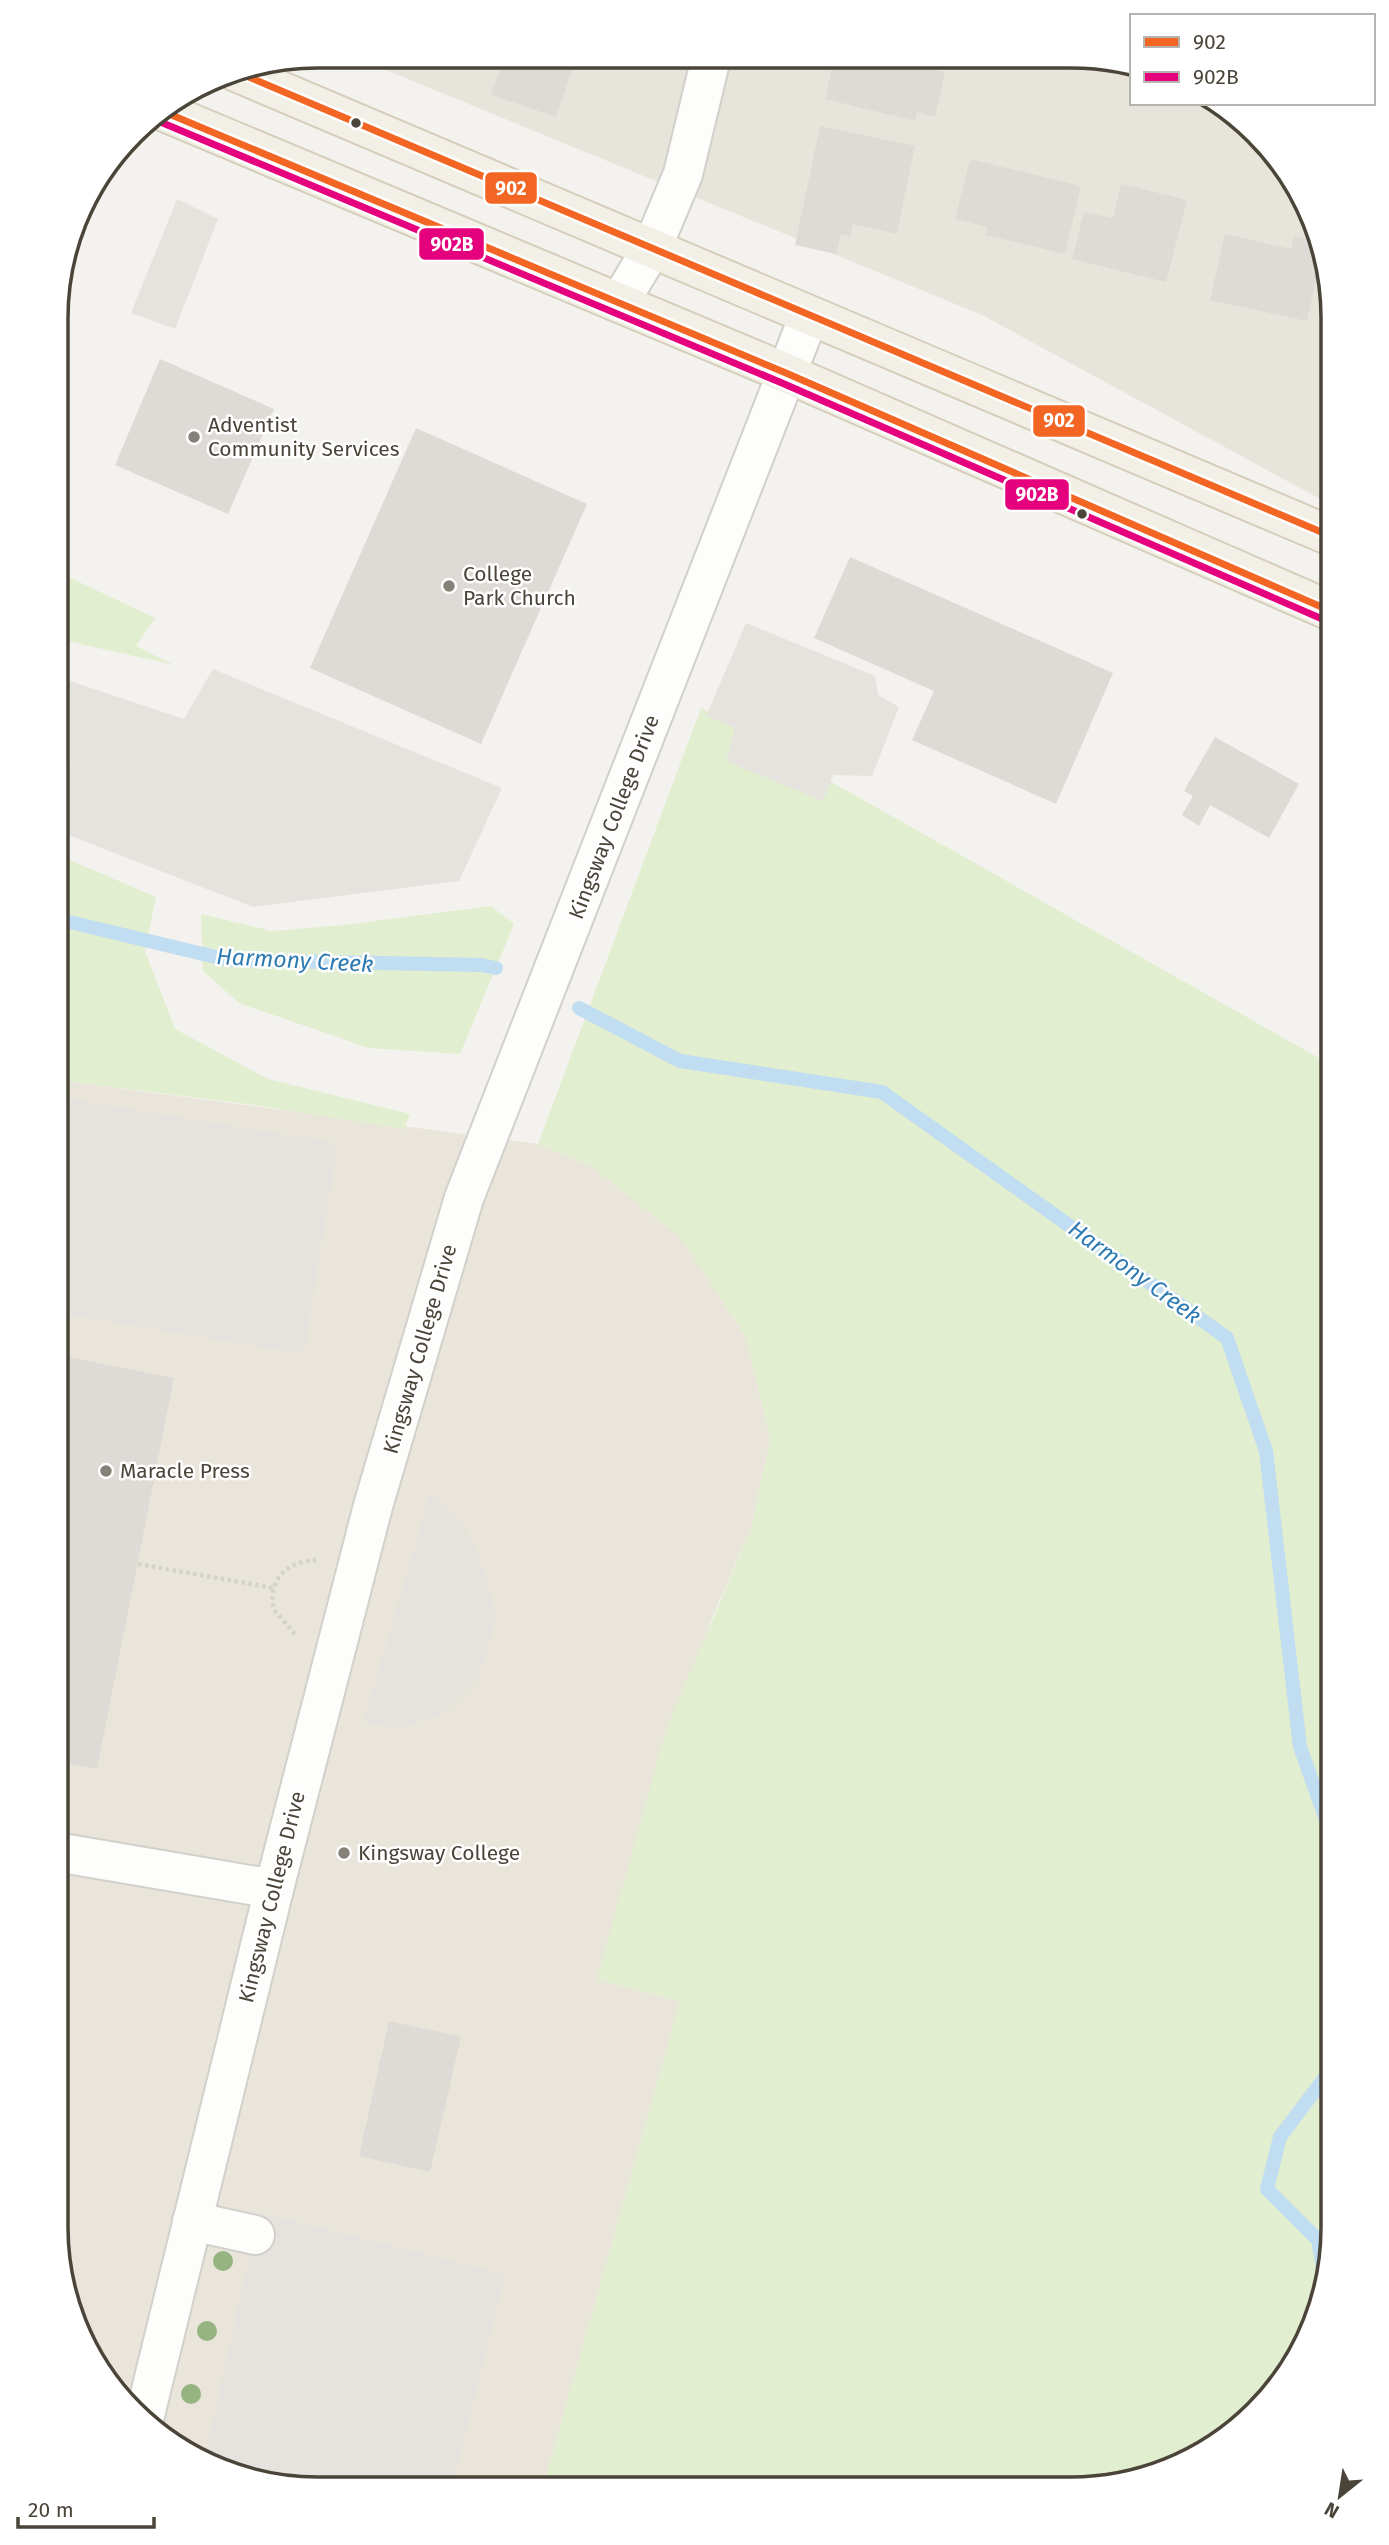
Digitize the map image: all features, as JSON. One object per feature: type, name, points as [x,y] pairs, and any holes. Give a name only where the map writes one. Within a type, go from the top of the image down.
[{"type":"main road","points":[[250,78],[809,316],[1249,498],[1321,531]]},
{"type":"main road","points":[[172,115],[786,373],[1321,607]]},
{"type":"street","points":[[619,303],[652,248],[683,174],[708,68]]},
{"type":"street","name":"Kingsway College Drive","points":[[147,2408],[274,1889],[373,1506],[464,1198],[809,316]]},
{"type":"street","points":[[68,1854],[274,1889]]},
{"type":"street","points":[[192,2221],[255,2235]]},
{"type":"path","points":[[306,1638],[295,1634],[279,1620],[272,1601],[274,1588],[285,1569],[305,1560],[325,1560]]},
{"type":"path","points":[[138,1564],[274,1588]]},
{"type":"shaded area","points":[[1070,68],[1103,70],[1130,76],[1130,105],[1201,105],[1235,130],[1269,166],[1295,208],[1312,254],[1319,286],[1321,319],[1321,499],[982,315],[383,69]]},
{"type":"shaded area","points":[[177,199],[218,219],[175,329],[131,313]]},
{"type":"shaded area","points":[[746,623],[875,676],[878,695],[899,707],[872,776],[833,775],[823,801],[726,761],[735,728],[706,716]]},
{"type":"shaded area","points":[[213,669],[502,788],[459,881],[253,907],[68,835],[68,680],[184,719]]},
{"type":"shaded area","name":"Kingsway College","points":[[68,1081],[538,1144],[591,1166],[681,1238],[747,1339],[770,1440],[751,1529],[711,1620],[597,1979],[680,2002],[546,2477],[319,2477],[286,2475],[254,2468],[208,2451],[166,2425],[130,2391],[110,2365],[87,2322],[77,2291],[70,2259],[68,2226]]},
{"type":"shaded area","points":[[68,1099],[338,1143],[304,1354],[68,1315]]},
{"type":"shaded area","points":[[431,1491],[457,1516],[479,1554],[496,1618],[478,1680],[446,1713],[402,1728],[363,1723]]},
{"type":"shaded area","points":[[259,2212],[506,2274],[455,2477],[286,2475],[254,2468],[206,2450]]},
{"type":"green space","points":[[68,577],[155,618],[136,646],[174,665],[68,641]]},
{"type":"green space","points":[[701,708],[1321,1059],[1319,2259],[1302,2322],[1269,2379],[1223,2425],[1181,2451],[1119,2472],[1070,2477],[546,2477],[680,2002],[597,1979],[667,1727],[751,1529],[770,1440],[747,1339],[681,1238],[591,1166],[538,1144]]},
{"type":"green space","points":[[68,859],[156,897],[145,951],[175,1029],[268,1079],[410,1114],[404,1129],[247,1104],[68,1081]]},
{"type":"green space","points":[[491,906],[514,924],[460,1054],[369,1048],[239,1003],[203,971],[201,914],[272,931],[344,925]]},
{"type":"building","points":[[832,68],[929,68],[945,72],[935,117],[917,112],[915,121],[825,99]]},
{"type":"building","points":[[500,69],[572,69],[556,117],[491,95]]},
{"type":"building","points":[[820,126],[915,146],[897,234],[853,224],[850,237],[841,234],[836,254],[795,245]]},
{"type":"building","points":[[970,159],[1081,186],[1065,254],[985,235],[987,227],[955,219]]},
{"type":"building","points":[[1121,184],[1187,200],[1166,282],[1072,259],[1084,212],[1113,218]]},
{"type":"building","points":[[1225,234],[1291,249],[1294,236],[1307,239],[1317,276],[1307,321],[1210,300]]},
{"type":"building","name":"Adventist Community Services","points":[[160,359],[274,409],[228,514],[115,465]]},
{"type":"building","name":"College Park Church","points":[[416,428],[587,504],[481,744],[310,668]]},
{"type":"building","points":[[850,557],[1113,673],[1056,804],[912,740],[934,691],[814,638]]},
{"type":"building","points":[[1215,737],[1299,784],[1269,838],[1210,805],[1199,826],[1182,815],[1193,796],[1184,791]]},
{"type":"building","name":"Maracle Press","points":[[68,1357],[174,1378],[97,1769],[68,1763]]},
{"type":"building","points":[[389,2021],[461,2037],[430,2172],[359,2156]]},
{"type":"waterway","name":"Harmony Creek","points":[[68,922],[228,960],[481,965],[496,968]]},
{"type":"waterway","name":"Harmony Creek","points":[[579,1008],[680,1061],[882,1092],[1227,1338],[1266,1451],[1300,1747],[1321,1806]]},
{"type":"waterway","name":"Harmony Creek","points":[[1320,2249],[1318,2240],[1267,2189],[1280,2137],[1321,2083]]},
{"type":"transit line","name":"902","points":[[251,78],[1321,532]]},
{"type":"transit line","name":"902","points":[[172,115],[786,373],[1321,607]]},
{"type":"transit line","name":"902B","points":[[163,123],[782,383],[1321,619]]},
{"type":"place","name":"Adventist Community Services","points":[[194,437]]},
{"type":"place","name":"College Park Church","points":[[449,586]]},
{"type":"place","name":"Maracle Press","points":[[106,1471]]},
{"type":"place","name":"Kingsway College","points":[[344,1853]]}]
